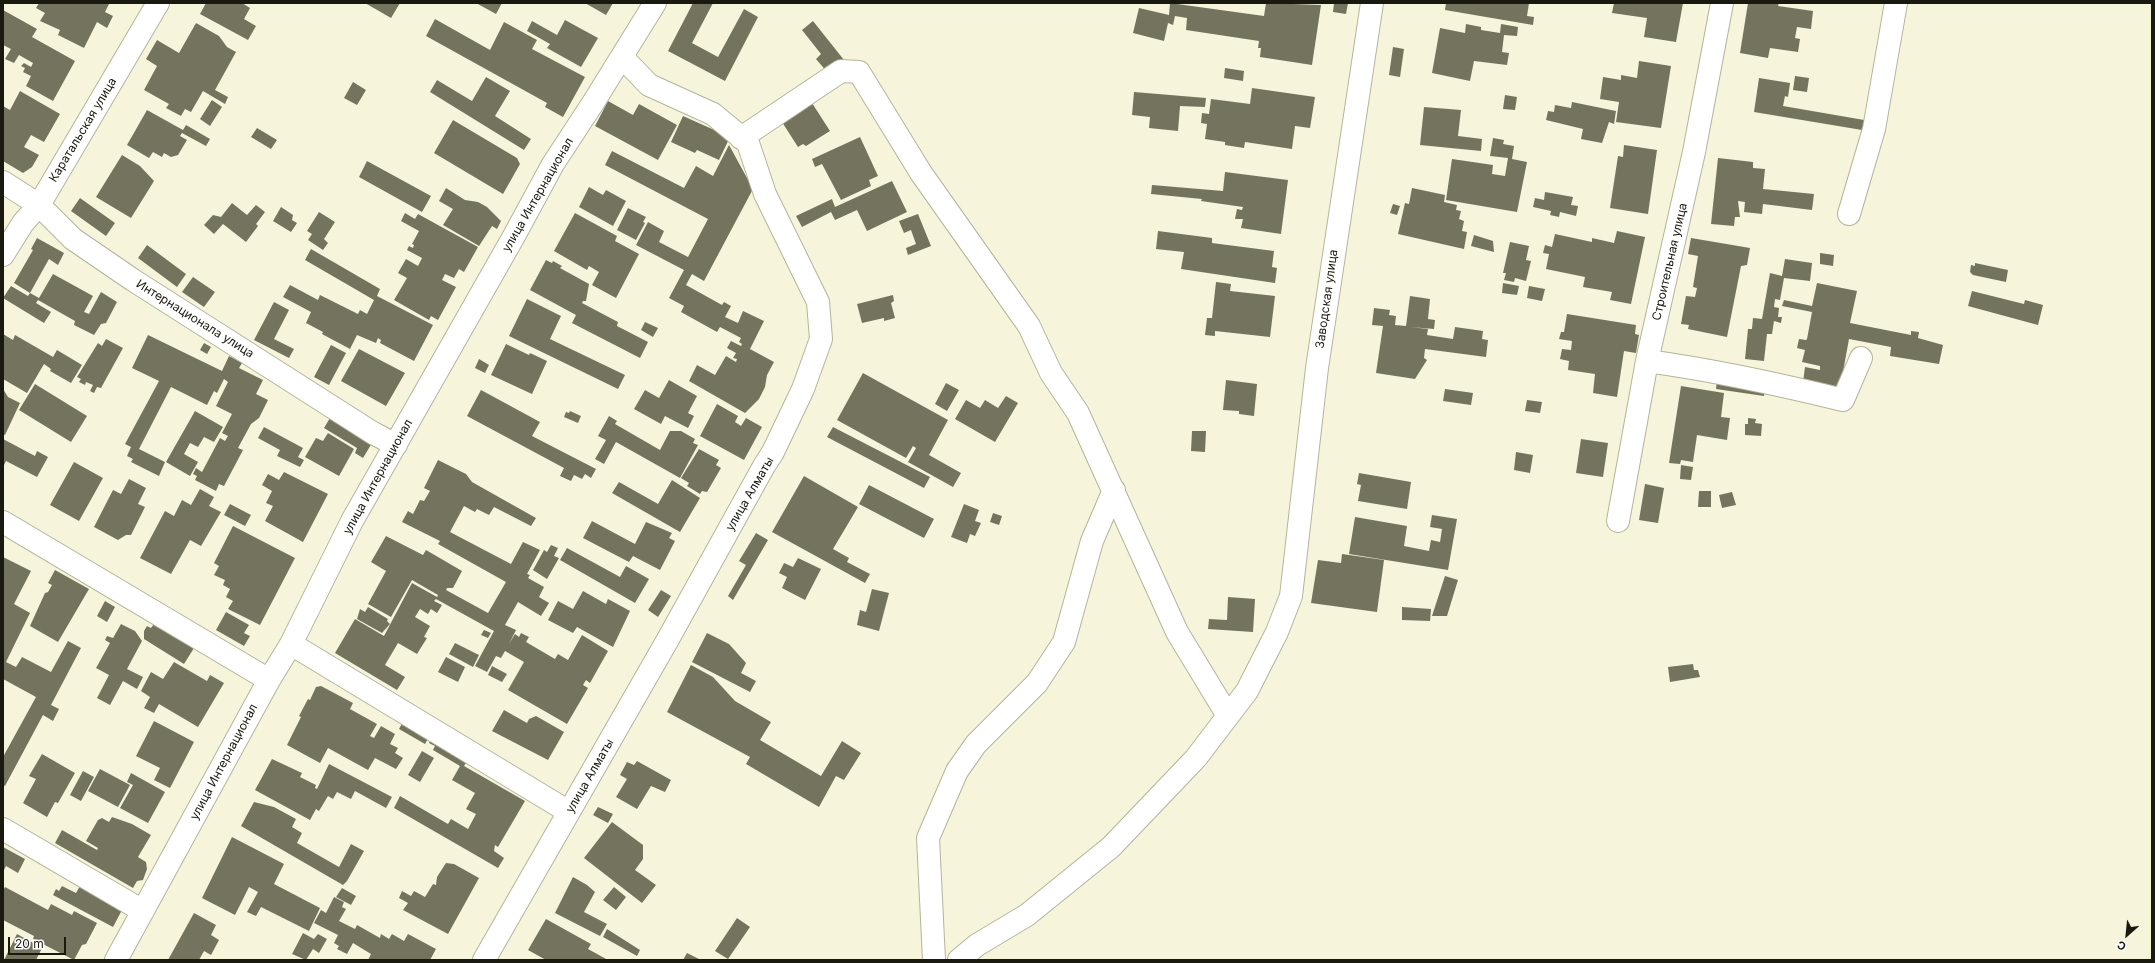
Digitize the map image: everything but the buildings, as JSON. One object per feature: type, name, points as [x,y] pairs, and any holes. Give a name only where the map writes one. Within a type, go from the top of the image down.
[{"type":"street","name":"Каратальская улица","points":[[3,255],[23,223],[39,205],[158,3]]},
{"type":"street","name":"улица Интернационал","points":[[116,960],[144,911],[268,680],[291,644],[352,521],[514,236],[553,164],[655,3]]},
{"type":"street","name":"Заводская улица","points":[[959,960],[977,945],[1027,915],[1111,848],[1196,758],[1247,691],[1277,632],[1291,596],[1317,368],[1372,3]]},
{"type":"street","name":"Строительная улица","points":[[1618,521],[1647,361],[1694,152],[1722,3]]},
{"type":"street","points":[[1849,214],[1874,129],[1896,3]]},
{"type":"street","name":"улица Алматы","points":[[484,960],[667,641],[764,466],[774,452],[803,389],[821,339],[818,302],[765,194],[748,143],[713,114],[649,85],[622,57]]},
{"type":"street","points":[[741,138],[841,71],[859,72],[921,173],[1029,326],[1051,373],[1078,413],[1177,632],[1228,716]]},
{"type":"street","name":"Интернационала улица","points":[[3,182],[39,205],[73,238],[133,280],[373,432],[396,445]]},
{"type":"street","points":[[1647,361],[1712,370],[1781,384],[1843,400],[1861,358]]},
{"type":"street","points":[[934,960],[928,838],[957,771],[976,744],[1037,683],[1064,642],[1092,541],[1114,490]]},
{"type":"street","points":[[3,522],[268,680]]},
{"type":"street","points":[[291,644],[569,812]]},
{"type":"street","points":[[3,829],[144,911]]}]
